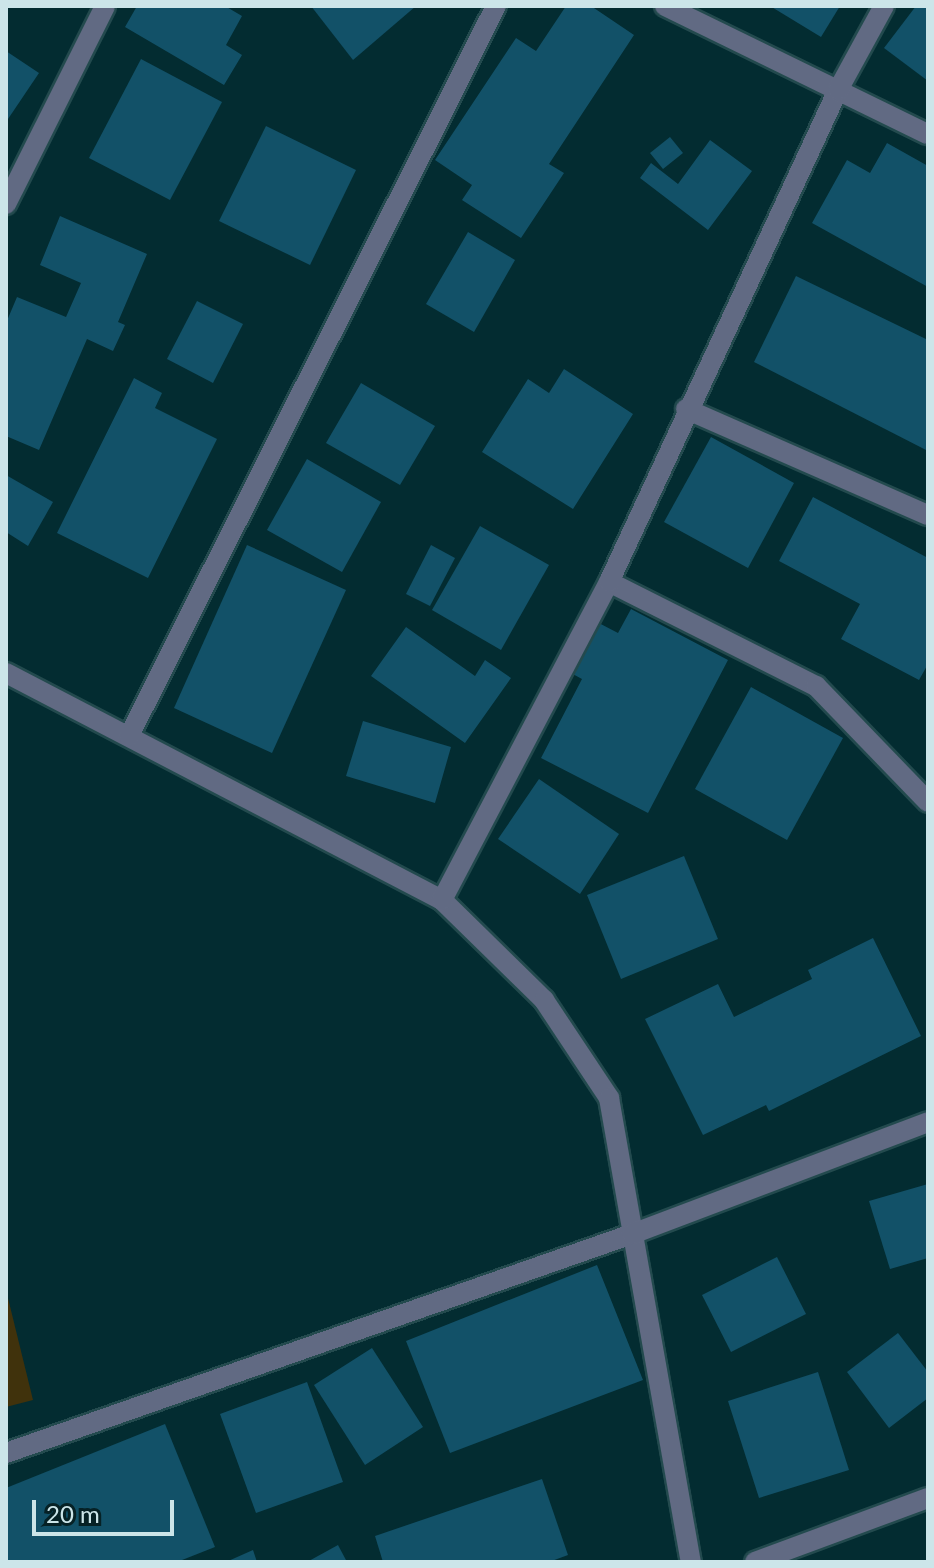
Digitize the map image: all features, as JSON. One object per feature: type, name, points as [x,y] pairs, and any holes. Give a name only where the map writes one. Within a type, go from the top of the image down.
[{"type":"street","points":[[6,204],[105,6]]},
{"type":"street","points":[[129,736],[496,6]]},
{"type":"street","points":[[665,6],[928,134]]},
{"type":"street","points":[[442,900],[609,582],[686,409],[838,90],[884,6]]},
{"type":"street","points":[[686,409],[928,515]]},
{"type":"street","points":[[609,582],[816,686],[928,802]]},
{"type":"street","points":[[6,673],[442,900],[544,1000],[609,1098],[691,1562]]},
{"type":"street","points":[[6,1453],[632,1234],[928,1122]]},
{"type":"street","points":[[755,1562],[928,1498]]},
{"type":"shaded area","points":[[6,1290],[33,1400],[6,1407]]},
{"type":"building","points":[[137,6],[225,6],[242,16],[226,45],[242,55],[224,85],[125,27]]},
{"type":"building","points":[[311,6],[416,6],[353,60]]},
{"type":"building","points":[[566,6],[591,6],[634,35],[549,164],[564,173],[521,238],[462,200],[472,185],[435,160],[516,38],[536,51]]},
{"type":"building","points":[[770,6],[840,6],[821,37]]},
{"type":"building","points":[[916,6],[928,6],[928,81],[884,48]]},
{"type":"building","points":[[6,51],[39,73],[6,122]]},
{"type":"building","points":[[141,59],[222,102],[170,200],[89,158]]},
{"type":"building","points":[[266,126],[356,170],[310,265],[219,221]]},
{"type":"building","points":[[670,137],[683,153],[663,169],[650,153]]},
{"type":"building","points":[[710,140],[752,171],[708,230],[640,178],[651,163],[678,184]]},
{"type":"building","points":[[887,143],[928,166],[928,287],[812,223],[847,160],[870,173]]},
{"type":"building","points":[[60,216],[147,254],[118,322],[125,325],[113,351],[87,339],[39,450],[6,436],[6,323],[17,297],[66,317],[81,283],[40,265]]},
{"type":"building","points":[[468,232],[515,260],[474,332],[426,304]]},
{"type":"building","points":[[796,276],[928,340],[928,451],[754,362]]},
{"type":"building","points":[[197,301],[243,324],[213,383],[167,359]]},
{"type":"building","points":[[564,369],[633,414],[573,509],[482,452],[528,379],[549,393]]},
{"type":"building","points":[[134,378],[162,393],[155,408],[217,439],[148,578],[57,533]]},
{"type":"building","points":[[361,383],[435,426],[400,485],[326,443]]},
{"type":"building","points":[[711,437],[794,483],[748,568],[664,522]]},
{"type":"building","points":[[307,459],[381,502],[342,572],[267,530]]},
{"type":"building","points":[[6,475],[53,502],[28,546],[6,532]]},
{"type":"building","points":[[813,497],[928,558],[928,664],[919,680],[841,639],[860,604],[779,561]]},
{"type":"building","points":[[480,526],[549,565],[501,650],[432,610]]},
{"type":"building","points":[[247,545],[346,590],[272,753],[174,708]]},
{"type":"building","points":[[431,545],[455,558],[430,606],[406,594]]},
{"type":"building","points":[[631,609],[728,660],[648,813],[541,758],[582,679],[569,672],[595,621],[618,633]]},
{"type":"building","points":[[406,627],[475,676],[485,660],[511,678],[465,743],[371,676]]},
{"type":"building","points":[[751,687],[843,738],[787,840],[695,789]]},
{"type":"building","points":[[363,721],[451,747],[435,803],[346,776]]},
{"type":"building","points":[[539,779],[619,834],[580,894],[498,839]]},
{"type":"building","points":[[684,856],[718,939],[621,979],[587,895]]},
{"type":"building","points":[[873,938],[921,1036],[769,1111],[766,1105],[703,1135],[645,1019],[718,984],[734,1017],[812,979],[808,970]]},
{"type":"building","points":[[928,1184],[928,1258],[890,1269],[869,1201]]},
{"type":"building","points":[[777,1257],[806,1314],[731,1352],[702,1295]]},
{"type":"building","points":[[597,1265],[643,1380],[450,1453],[406,1341]]},
{"type":"building","points":[[898,1333],[928,1372],[928,1398],[889,1428],[847,1372]]},
{"type":"building","points":[[372,1348],[423,1427],[365,1465],[314,1385]]},
{"type":"building","points":[[818,1372],[849,1470],[759,1498],[728,1401]]},
{"type":"building","points":[[307,1382],[343,1482],[256,1513],[220,1414]]},
{"type":"building","points":[[165,1424],[215,1547],[177,1562],[6,1562],[6,1488]]},
{"type":"building","points":[[542,1479],[568,1555],[549,1562],[383,1562],[375,1536]]},
{"type":"building","points":[[338,1545],[347,1562],[307,1562]]},
{"type":"building","points":[[253,1550],[257,1562],[226,1562]]}]
